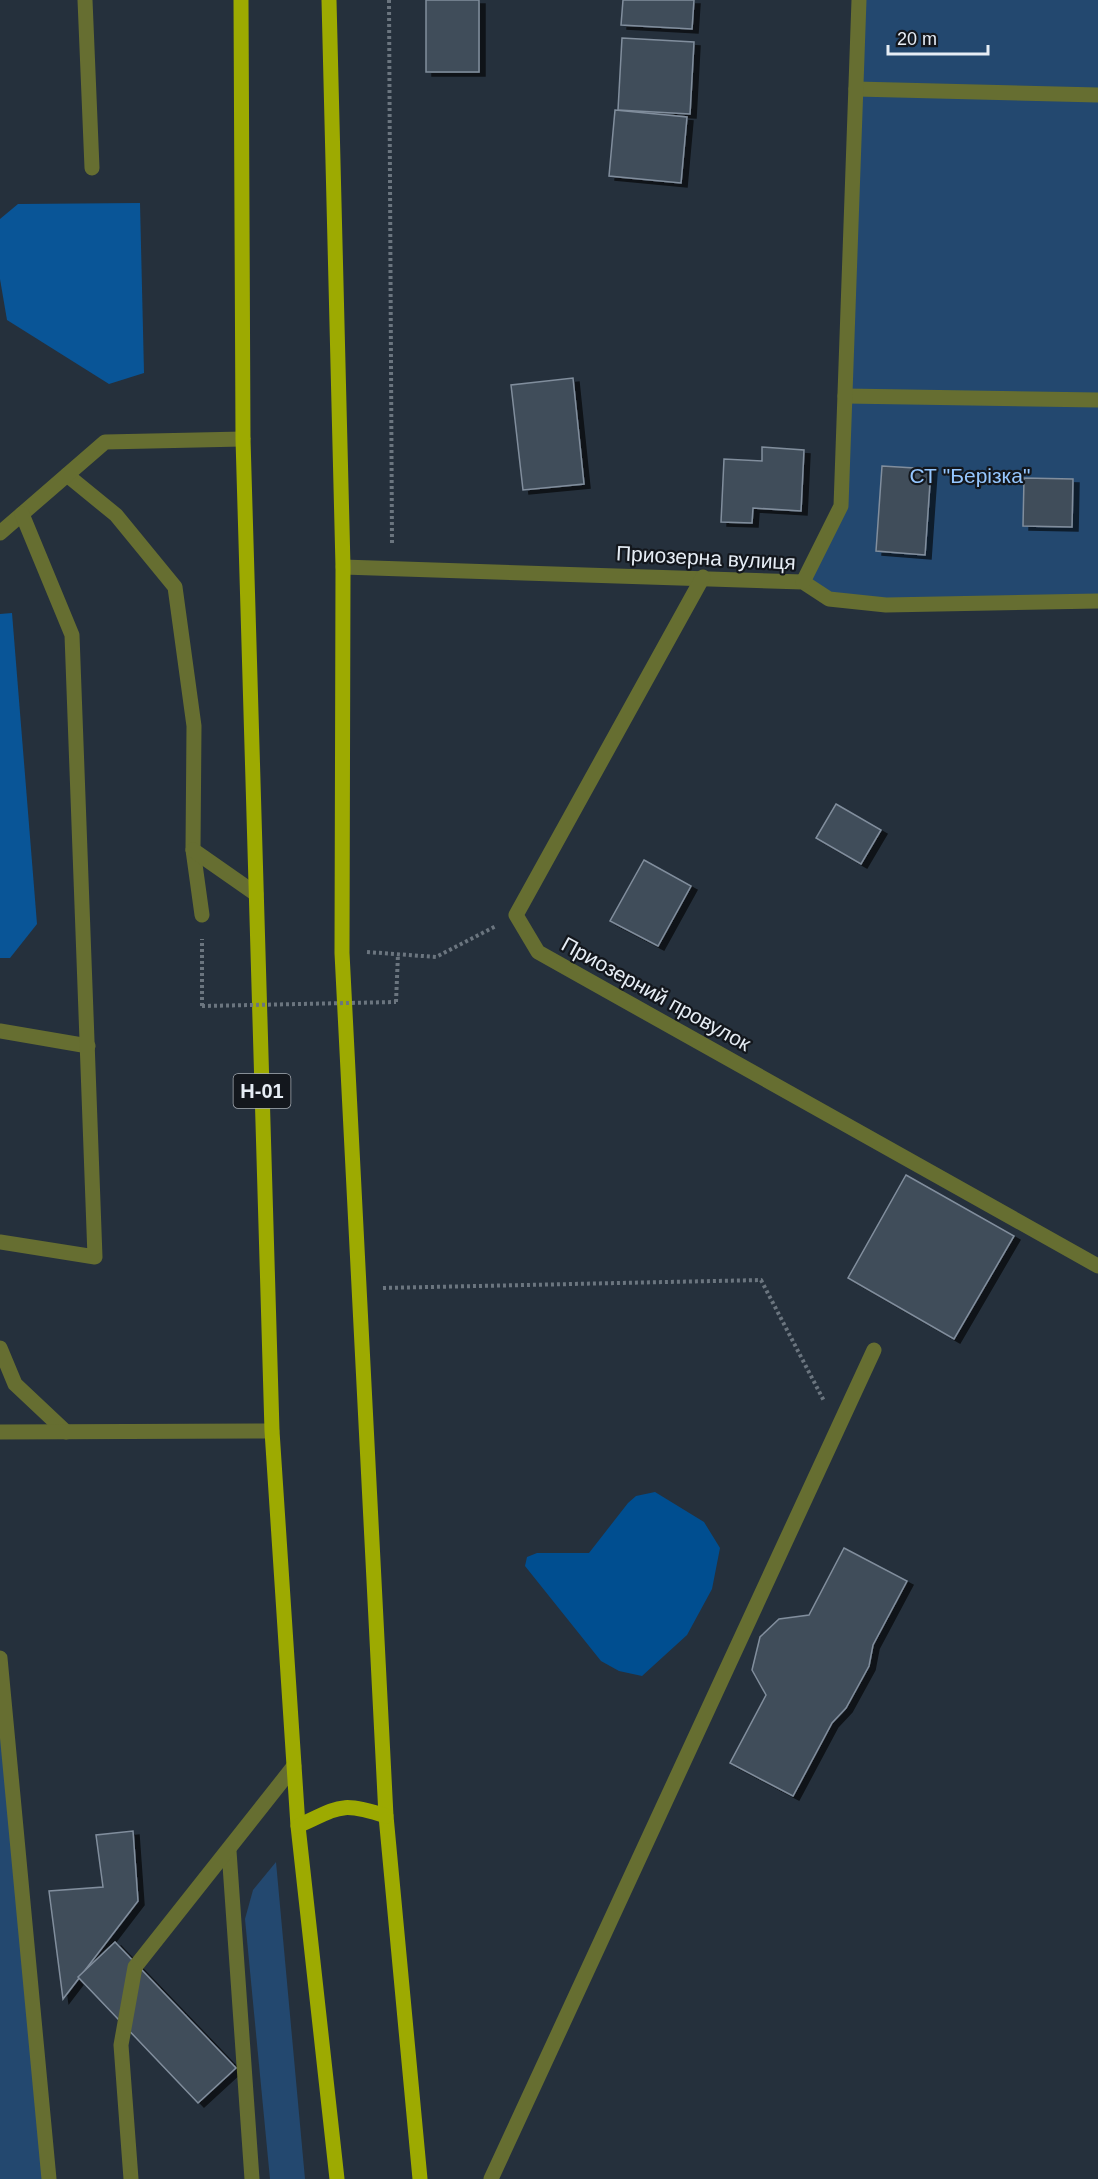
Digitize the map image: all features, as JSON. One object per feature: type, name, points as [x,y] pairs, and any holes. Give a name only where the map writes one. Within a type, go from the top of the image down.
[{"type":"main road","name":"Н-01","points":[[241,0],[243,439],[272,1431],[298,1826],[337,2179]]},
{"type":"main road","points":[[329,0],[343,567],[342,952],[386,1816],[420,2179]]},
{"type":"main road","points":[[298,1826],[340,1807],[355,1806],[386,1816]]},
{"type":"street","points":[[85,0],[92,168]]},
{"type":"street","points":[[803,582],[841,506],[859,0]]},
{"type":"street","points":[[856,89],[1098,95]]},
{"type":"street","points":[[845,396],[1098,400]]},
{"type":"street","points":[[0,533],[105,442],[243,439]]},
{"type":"street","points":[[67,475],[116,515],[176,587],[194,726],[193,850],[202,915]]},
{"type":"street","points":[[0,1242],[95,1257],[72,635],[22,514]]},
{"type":"street","name":"Приозерна вулиця","points":[[343,567],[803,582],[829,599],[886,605],[1098,601]]},
{"type":"street","points":[[516,915],[703,577]]},
{"type":"street","points":[[193,850],[256,894]]},
{"type":"street","name":"Приозерний провулок","points":[[516,915],[538,952],[1098,1266]]},
{"type":"street","points":[[0,1031],[88,1046]]},
{"type":"street","points":[[0,1348],[15,1384],[66,1432]]},
{"type":"street","points":[[491,2179],[874,1350]]},
{"type":"street","points":[[0,1432],[272,1431]]},
{"type":"street","points":[[0,1658],[49,2179]]},
{"type":"street","points":[[131,2179],[121,2044],[135,1967],[294,1766]]},
{"type":"street","points":[[229,1851],[252,2179]]},
{"type":"path","points":[[389,0],[392,569]]},
{"type":"path","points":[[202,915],[202,1006],[396,1002],[398,954]]},
{"type":"path","points":[[342,952],[436,957],[516,915]]},
{"type":"path","points":[[359,1288],[761,1280],[838,1428]]},
{"type":"green space","name":"СТ \"Берізка\"","points":[[859,0],[1098,0],[1098,603],[829,599],[803,582],[841,506]]},
{"type":"green space","points":[[0,1658],[49,2179],[0,2179]]},
{"type":"green space","points":[[276,1862],[305,2179],[270,2179],[245,1919],[253,1890]]},
{"type":"shaded area","points":[[140,203],[144,373],[109,384],[7,320],[0,279],[0,219],[18,204]]},
{"type":"shaded area","points":[[12,613],[37,924],[10,958],[0,958],[0,614]]},
{"type":"shaded area","points":[[655,1492],[704,1522],[720,1548],[712,1589],[687,1635],[642,1676],[619,1671],[601,1661],[525,1566],[527,1557],[537,1553],[589,1553],[628,1503],[636,1496]]},
{"type":"building","points":[[426,0],[479,0],[479,72],[426,72]]},
{"type":"building","points":[[623,0],[694,0],[692,29],[621,25]]},
{"type":"building","points":[[622,38],[694,42],[690,114],[618,110]]},
{"type":"building","points":[[615,110],[687,117],[681,183],[609,176]]},
{"type":"building","points":[[573,378],[584,484],[523,490],[511,385]]},
{"type":"building","points":[[762,447],[804,450],[801,511],[753,508],[752,523],[721,522],[724,459],[762,461]]},
{"type":"building","points":[[882,466],[931,469],[925,555],[876,551]]},
{"type":"building","points":[[1024,478],[1073,479],[1072,527],[1023,526]]},
{"type":"building","points":[[836,804],[881,830],[861,864],[816,838]]},
{"type":"building","points":[[644,860],[691,886],[658,946],[610,921]]},
{"type":"building","points":[[906,1175],[1014,1236],[954,1339],[848,1278]]},
{"type":"building","points":[[844,1548],[907,1581],[873,1645],[869,1666],[846,1708],[832,1723],[793,1796],[730,1763],[766,1695],[752,1670],[760,1637],[779,1619],[809,1615]]},
{"type":"building","points":[[133,1831],[138,1901],[63,1999],[49,1891],[103,1887],[96,1835]]},
{"type":"building","points":[[115,1942],[236,2068],[198,2103],[78,1977]]}]
